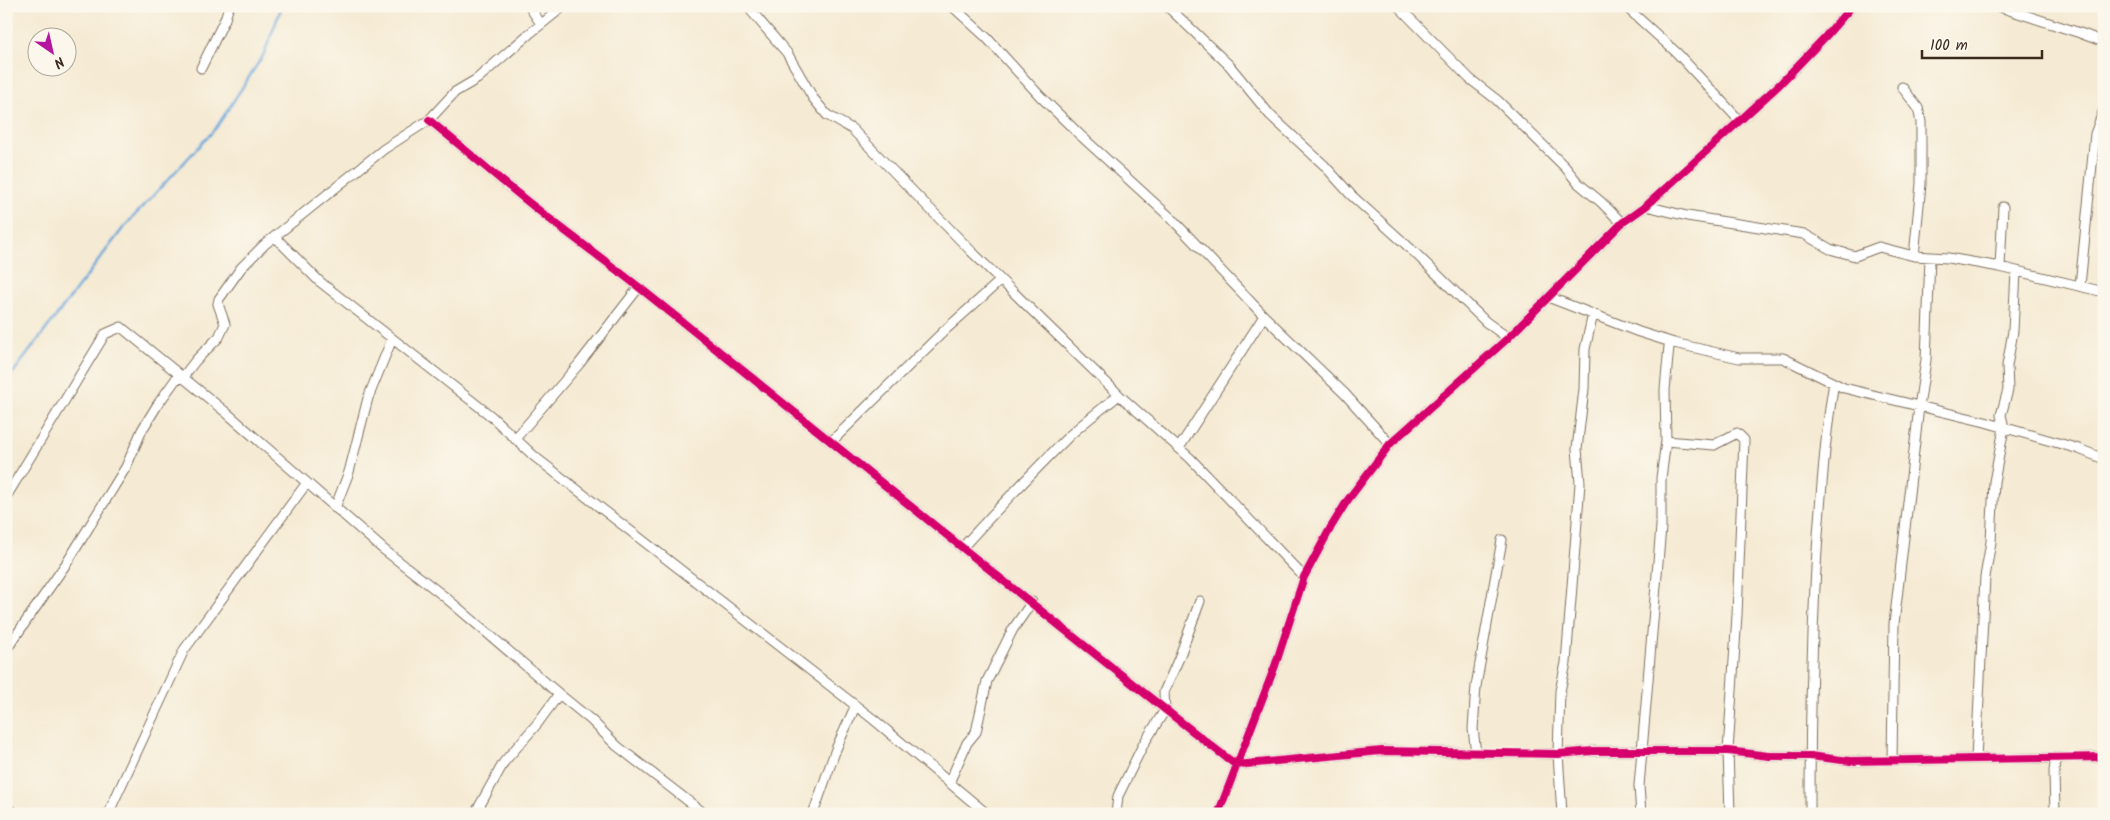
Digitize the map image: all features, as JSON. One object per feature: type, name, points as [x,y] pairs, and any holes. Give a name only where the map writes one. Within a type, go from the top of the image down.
[{"type":"street","points":[[201,68],[225,19],[229,6]]},
{"type":"street","points":[[529,6],[541,24]]},
{"type":"street","points":[[6,650],[68,561],[126,466],[142,430],[158,404],[176,380],[183,377],[196,360],[219,337],[225,327],[218,304],[224,290],[253,255],[384,149],[429,120],[455,92],[477,79],[564,6]]},
{"type":"street","points":[[747,6],[787,53],[812,98],[827,114],[852,129],[1001,280],[1119,395],[1179,448],[1304,577]]},
{"type":"street","points":[[952,6],[987,38],[1080,136],[1172,220],[1264,316],[1345,394],[1390,444]]},
{"type":"street","points":[[1167,6],[1229,66],[1270,116],[1324,164],[1350,195],[1412,250],[1486,322],[1508,338]]},
{"type":"street","points":[[1398,6],[1470,79],[1497,100],[1559,160],[1578,183],[1622,223]]},
{"type":"street","points":[[1624,6],[1677,53],[1739,120]]},
{"type":"street","points":[[1218,814],[1275,666],[1304,577],[1331,527],[1390,444],[1508,338],[1622,223],[1646,206],[1779,85],[1852,6]]},
{"type":"street","points":[[1997,6],[2104,42]]},
{"type":"street","points":[[1902,87],[1918,108],[1921,122],[1921,184],[1914,256]]},
{"type":"street","points":[[2080,286],[2094,143],[2104,109]]},
{"type":"street","points":[[429,120],[535,207],[1032,602],[1080,643],[1236,765],[1382,751],[1558,754],[1642,750],[1728,751],[1769,756],[1810,756],[1850,761],[2104,757]]},
{"type":"street","points":[[1646,206],[1687,216],[1804,234],[1830,250],[1855,256],[1879,248],[1914,256],[1948,258],[2000,267],[2104,292]]},
{"type":"street","points":[[2000,267],[2003,207]]},
{"type":"street","points":[[275,237],[319,281],[492,416],[515,439],[856,707],[987,814]]},
{"type":"street","points":[[1892,760],[1894,624],[1918,407],[1926,360],[1930,257]]},
{"type":"street","points":[[1976,758],[1985,577],[1991,542],[1994,482],[2004,428],[2001,415],[2008,390],[2007,366],[2013,332],[2016,271]]},
{"type":"street","points":[[831,442],[944,331],[1001,280]]},
{"type":"street","points":[[515,439],[579,364],[639,288]]},
{"type":"street","points":[[1548,297],[1639,332],[1674,343],[1739,358],[1783,358],[1844,388],[2004,428],[2078,449],[2104,459]]},
{"type":"street","points":[[1562,814],[1558,754],[1560,691],[1566,663],[1580,483],[1577,448],[1584,389],[1586,349],[1594,314]]},
{"type":"street","points":[[1179,448],[1264,316]]},
{"type":"street","points":[[6,497],[105,334],[121,327],[252,434],[306,484],[445,597],[591,720],[617,746],[706,814]]},
{"type":"street","points":[[335,508],[349,472],[368,398],[392,339]]},
{"type":"street","points":[[1641,814],[1639,786],[1661,527],[1661,478],[1666,441],[1665,390],[1670,346],[1674,343]]},
{"type":"street","points":[[1810,814],[1810,720],[1817,542],[1826,423],[1834,383]]},
{"type":"street","points":[[962,548],[1010,494],[1042,465],[1069,436],[1119,395]]},
{"type":"street","points":[[1666,441],[1714,445],[1737,433],[1744,440],[1737,616],[1728,751],[1730,814]]},
{"type":"street","points":[[108,814],[184,650],[306,484]]},
{"type":"street","points":[[1476,753],[1473,730],[1476,686],[1502,540]]},
{"type":"street","points":[[1116,814],[1118,796],[1142,745],[1165,710],[1164,692],[1200,601]]},
{"type":"street","points":[[949,783],[968,743],[976,732],[987,681],[1013,629],[1032,602]]},
{"type":"street","points":[[475,814],[504,762],[537,724],[559,694]]},
{"type":"street","points":[[813,814],[836,749],[856,707]]},
{"type":"street","points":[[2055,814],[2054,771],[2056,757]]},
{"type":"street","points":[[6,808],[16,814]]},
{"type":"waterway","points":[[6,382],[124,227],[216,128],[264,54],[282,6]]},
{"type":"cycle path","points":[[1218,814],[1275,666],[1304,577],[1347,501],[1390,444],[1508,338],[1622,223],[1646,206],[1779,85],[1852,6]]},
{"type":"cycle path","points":[[429,120],[523,198],[640,288],[1236,765],[1381,751],[1558,754],[1593,751],[1728,751],[1769,756],[1810,756],[1850,761],[2104,757]]}]
